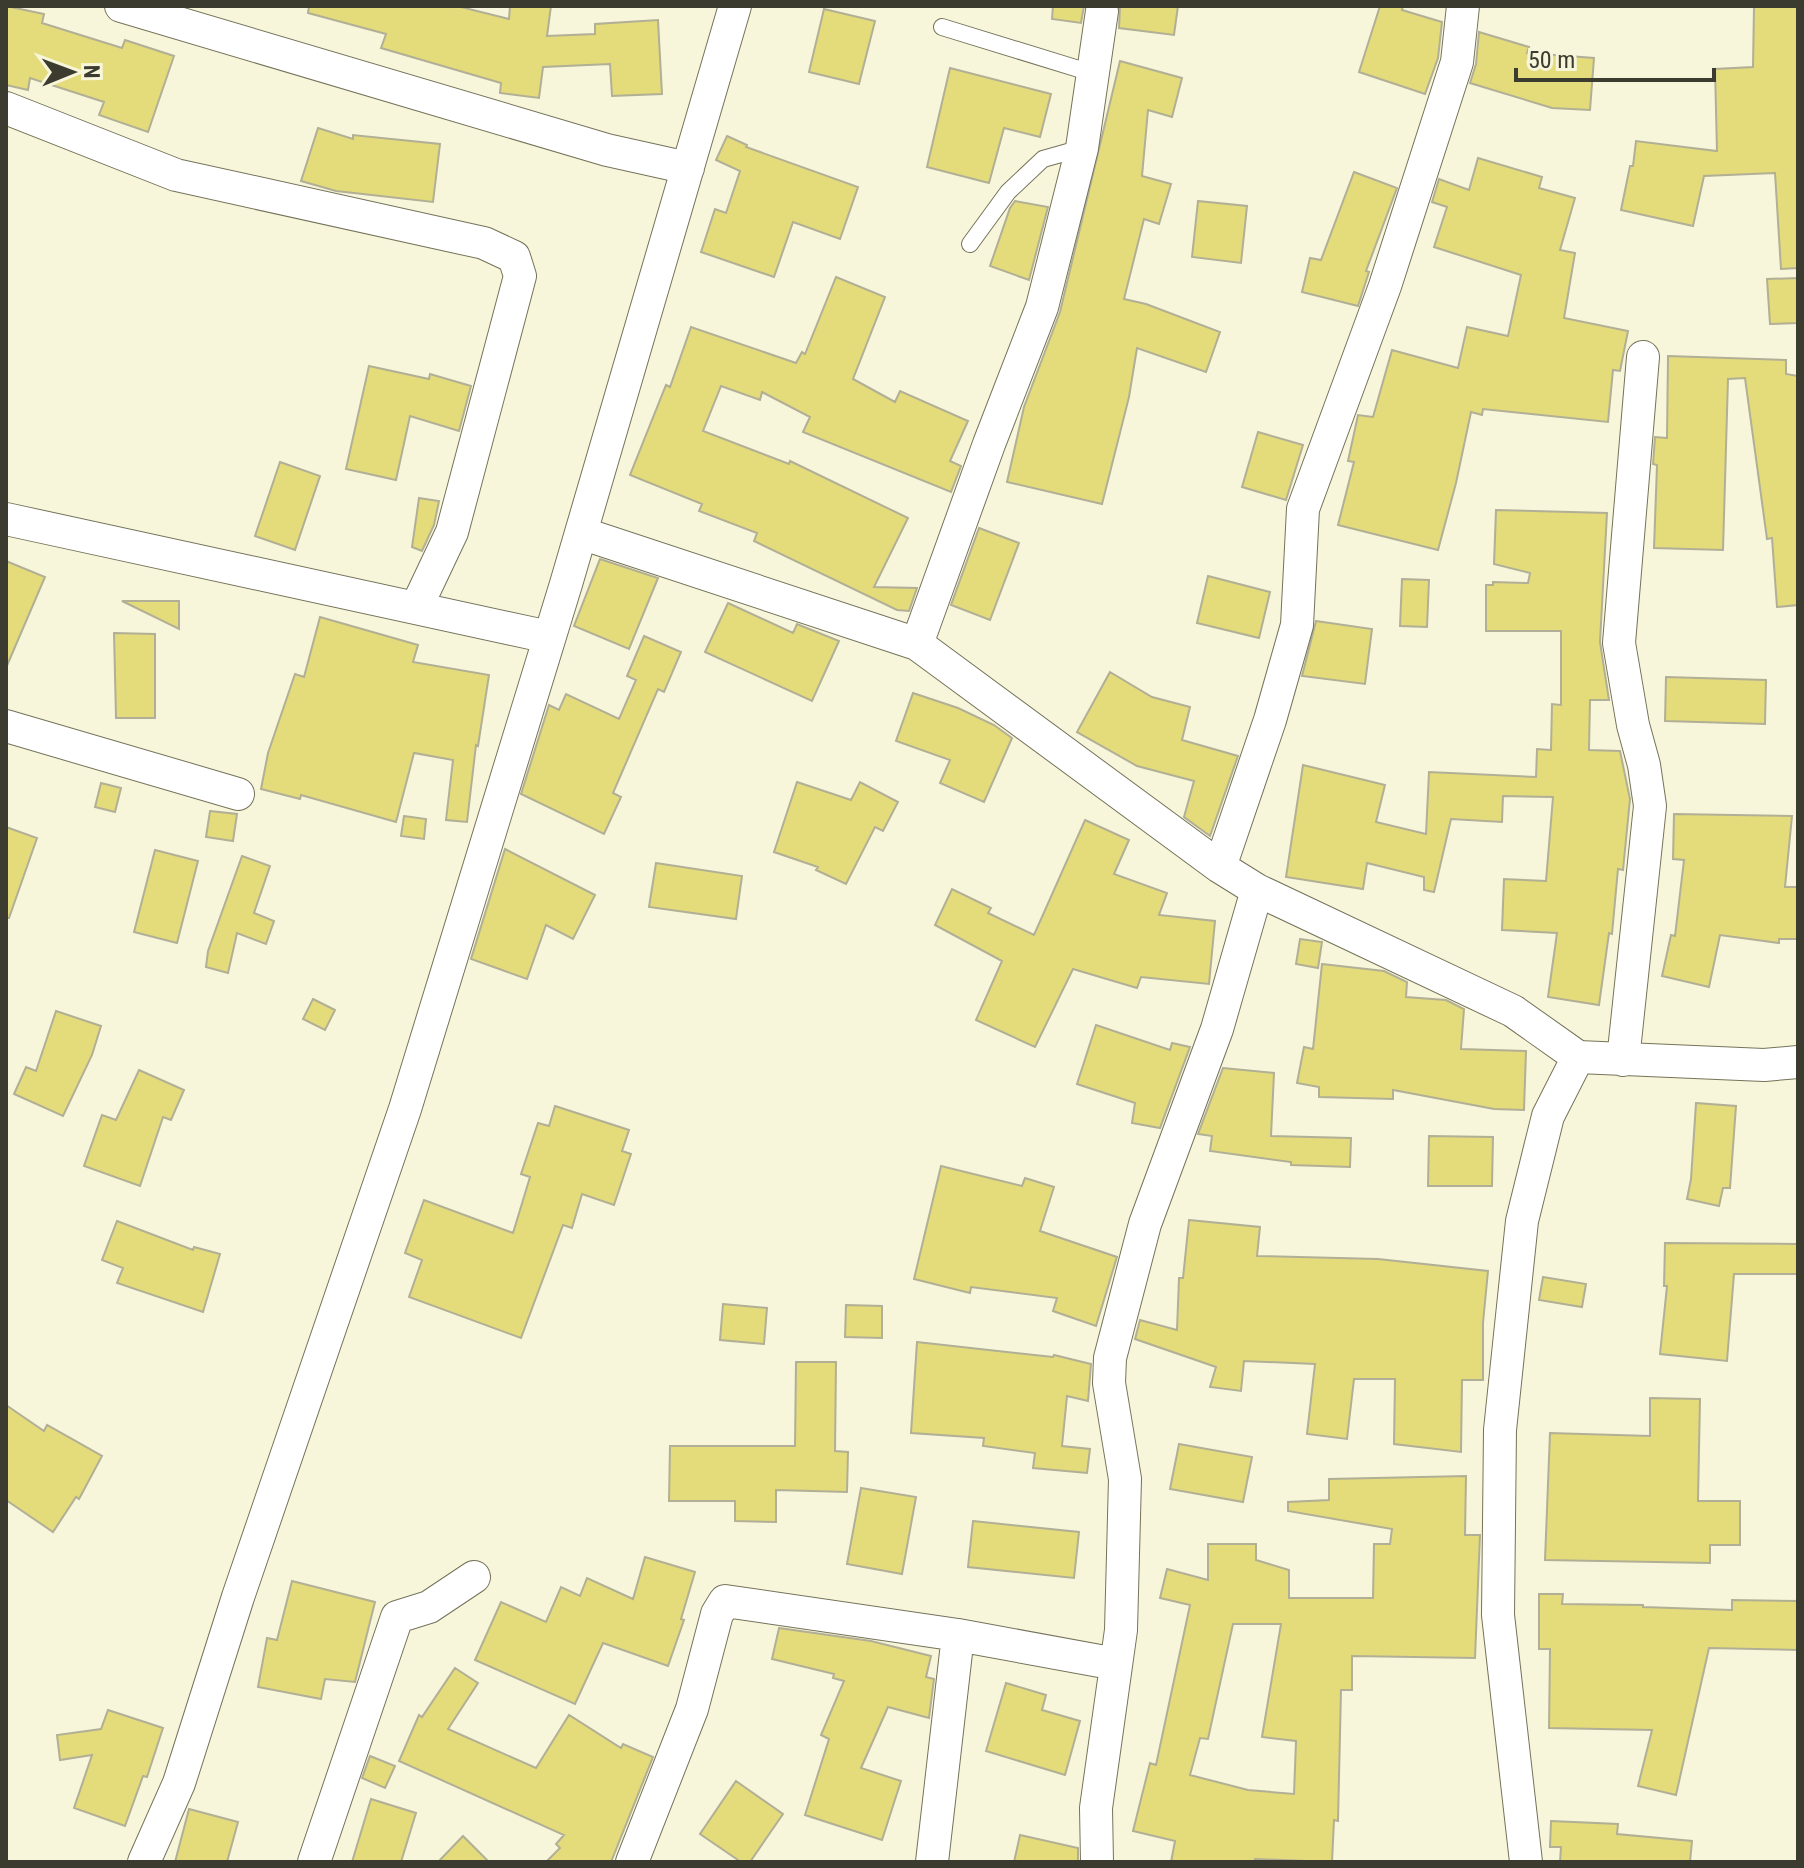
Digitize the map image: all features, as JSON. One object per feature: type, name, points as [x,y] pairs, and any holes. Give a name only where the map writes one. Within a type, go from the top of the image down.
[{"type":"street","points":[[121,6],[594,146],[688,168]]},
{"type":"street","points":[[144,1862],[179,1783],[238,1597],[405,1109],[581,533],[735,6]]},
{"type":"street","points":[[1220,867],[1270,720],[1297,625],[1303,509],[1385,286],[1457,62],[1463,6]]},
{"type":"street","points":[[917,644],[1042,307],[1082,148],[1102,11]]},
{"type":"street","points":[[6,108],[176,175],[484,243],[514,257],[520,276],[452,532],[416,608]]},
{"type":"street","points":[[1623,1060],[1650,806],[1619,643],[1643,357]]},
{"type":"street","points":[[6,519],[549,637]]},
{"type":"street","points":[[581,533],[917,644],[1220,867],[1257,890],[1513,1011],[1578,1057],[1764,1065],[1798,1062]]},
{"type":"street","points":[[6,726],[238,794]]},
{"type":"street","points":[[1097,1862],[1096,1808],[1121,1630],[1125,1479],[1109,1383],[1110,1358],[1145,1224],[1217,1029],[1257,890]]},
{"type":"street","points":[[1526,1862],[1498,1615],[1500,1430],[1522,1221],[1548,1116],[1578,1057]]},
{"type":"street","points":[[314,1862],[397,1617],[429,1607],[474,1577]]},
{"type":"street","points":[[632,1862],[692,1709],[717,1614],[725,1601],[958,1635],[1116,1664]]},
{"type":"street","points":[[932,1862],[958,1635]]},
{"type":"lane","points":[[942,27],[1095,74]]},
{"type":"lane","points":[[970,244],[1008,192],[1043,159],[1082,148]]},
{"type":"building","points":[[6,6],[44,14],[42,23],[122,48],[125,40],[174,56],[148,132],[99,115],[104,102],[30,78],[28,90],[6,85]]},
{"type":"building","points":[[309,6],[457,6],[509,19],[510,6],[551,6],[547,36],[595,34],[595,24],[658,20],[662,94],[612,96],[610,64],[543,67],[539,98],[500,93],[501,83],[381,48],[386,34],[308,13]]},
{"type":"building","points":[[1053,6],[1084,6],[1081,23],[1052,19]]},
{"type":"building","points":[[1120,6],[1178,6],[1174,35],[1119,28]]},
{"type":"building","points":[[1380,6],[1403,6],[1402,10],[1442,22],[1438,58],[1425,94],[1359,72]]},
{"type":"building","points":[[1754,6],[1798,6],[1798,268],[1781,269],[1775,173],[1704,176],[1693,226],[1621,210],[1636,141],[1717,151],[1715,69],[1753,67]]},
{"type":"building","points":[[824,9],[875,21],[859,84],[809,72]]},
{"type":"building","points":[[1479,32],[1529,47],[1527,53],[1594,58],[1590,110],[1552,108],[1470,83],[1476,64]]},
{"type":"building","points":[[1120,61],[1182,78],[1172,117],[1148,110],[1142,176],[1171,184],[1159,224],[1144,219],[1124,299],[1146,304],[1220,332],[1206,372],[1137,348],[1129,397],[1102,504],[1007,482],[1024,407],[1060,312]]},
{"type":"building","points":[[950,68],[1051,94],[1040,137],[1004,128],[989,183],[927,167]]},
{"type":"building","points":[[318,128],[353,139],[353,135],[440,144],[433,202],[336,191],[301,181]]},
{"type":"building","points":[[727,136],[746,147],[858,187],[840,239],[793,222],[774,277],[701,252],[715,209],[726,213],[740,171],[716,160]]},
{"type":"building","points":[[1478,158],[1542,177],[1539,188],[1575,198],[1560,250],[1575,253],[1564,318],[1628,331],[1620,371],[1613,370],[1608,422],[1483,409],[1482,415],[1471,412],[1438,550],[1338,525],[1354,462],[1348,461],[1358,415],[1373,417],[1392,350],[1458,368],[1467,327],[1508,336],[1521,275],[1434,247],[1447,207],[1432,202],[1439,179],[1469,190]]},
{"type":"building","points":[[1354,172],[1397,188],[1366,271],[1369,272],[1358,306],[1302,292],[1310,258],[1321,260]]},
{"type":"building","points":[[1015,201],[1048,207],[1029,280],[990,266]]},
{"type":"building","points":[[1198,201],[1247,206],[1241,263],[1192,257]]},
{"type":"building","points":[[836,277],[885,297],[853,379],[895,402],[900,391],[968,421],[950,461],[961,466],[951,492],[803,432],[810,417],[762,392],[760,400],[721,386],[703,431],[789,464],[790,461],[908,518],[874,587],[917,588],[909,611],[897,610],[754,541],[757,533],[699,511],[702,504],[630,475],[666,385],[670,387],[691,327],[796,363],[802,352],[805,354]]},
{"type":"building","points":[[1798,278],[1798,323],[1770,324],[1767,279]]},
{"type":"building","points":[[1668,356],[1786,360],[1786,374],[1798,376],[1798,605],[1777,607],[1772,538],[1767,539],[1745,378],[1728,379],[1723,550],[1654,548],[1657,465],[1653,464],[1655,437],[1667,438]]},
{"type":"building","points":[[369,366],[429,379],[430,374],[471,386],[459,431],[410,416],[396,480],[346,469]]},
{"type":"building","points":[[1258,432],[1303,445],[1286,500],[1242,487]]},
{"type":"building","points":[[280,462],[320,476],[295,550],[255,536]]},
{"type":"building","points":[[419,498],[439,501],[434,525],[422,551],[412,547]]},
{"type":"building","points":[[1496,510],[1607,513],[1600,642],[1609,700],[1590,700],[1589,750],[1620,751],[1630,799],[1623,870],[1618,869],[1612,934],[1609,933],[1599,1005],[1548,997],[1557,933],[1502,930],[1504,879],[1546,881],[1553,797],[1503,796],[1502,822],[1451,819],[1434,892],[1424,890],[1424,877],[1367,863],[1363,889],[1286,877],[1303,765],[1385,785],[1376,822],[1426,834],[1429,772],[1536,777],[1537,749],[1551,750],[1552,704],[1561,705],[1561,631],[1486,631],[1486,585],[1493,585],[1493,582],[1528,583],[1530,573],[1494,564]]},
{"type":"building","points":[[979,528],[1019,543],[990,620],[951,605]]},
{"type":"building","points":[[600,559],[658,578],[629,649],[574,626]]},
{"type":"building","points":[[6,561],[45,577],[6,668]]},
{"type":"building","points":[[1208,576],[1270,592],[1259,638],[1197,623]]},
{"type":"building","points":[[1402,579],[1429,580],[1427,627],[1400,626]]},
{"type":"building","points":[[122,601],[179,601],[179,629]]},
{"type":"building","points":[[728,603],[793,633],[797,624],[839,641],[812,701],[705,652]]},
{"type":"building","points":[[320,617],[418,645],[413,662],[489,675],[476,745],[467,822],[446,820],[453,760],[414,753],[396,822],[301,795],[300,799],[261,789],[268,753],[295,674],[304,677]]},
{"type":"building","points":[[1316,621],[1372,629],[1365,684],[1302,676]]},
{"type":"building","points":[[114,633],[155,634],[155,718],[116,718]]},
{"type":"building","points":[[644,636],[681,652],[664,692],[658,689],[613,793],[621,797],[604,834],[521,794],[549,705],[559,710],[566,694],[619,719],[636,680],[627,676]]},
{"type":"building","points":[[1110,672],[1152,697],[1190,707],[1182,740],[1238,756],[1210,836],[1184,817],[1194,781],[1137,766],[1077,732]]},
{"type":"building","points":[[1666,677],[1766,680],[1765,724],[1665,721]]},
{"type":"building","points":[[913,693],[958,708],[994,725],[1012,738],[984,802],[940,783],[950,760],[896,741]]},
{"type":"building","points":[[797,782],[851,800],[860,782],[898,802],[883,831],[875,827],[846,884],[816,870],[818,867],[774,852]]},
{"type":"building","points":[[101,783],[121,788],[115,812],[95,807]]},
{"type":"building","points":[[210,811],[237,814],[233,841],[206,837]]},
{"type":"building","points":[[1674,814],[1792,816],[1785,887],[1798,887],[1798,939],[1779,939],[1779,943],[1720,935],[1709,987],[1662,976],[1671,935],[1675,936],[1684,860],[1673,859]]},
{"type":"building","points":[[404,816],[426,819],[424,839],[401,836]]},
{"type":"building","points":[[1085,820],[1129,840],[1114,874],[1167,893],[1159,915],[1215,921],[1209,984],[1141,977],[1137,988],[1073,969],[1035,1047],[976,1020],[1002,961],[935,925],[952,889],[991,908],[988,913],[1034,935]]},
{"type":"building","points":[[6,827],[37,838],[9,918],[6,918]]},
{"type":"building","points":[[505,849],[595,895],[573,939],[546,925],[527,979],[471,959]]},
{"type":"building","points":[[155,850],[198,861],[177,943],[134,932]]},
{"type":"building","points":[[242,856],[270,866],[254,913],[274,921],[266,944],[237,933],[228,973],[206,967],[208,951]]},
{"type":"building","points":[[656,863],[742,876],[736,919],[649,907]]},
{"type":"building","points":[[1300,939],[1322,942],[1318,968],[1296,964]]},
{"type":"building","points":[[1322,964],[1384,971],[1407,982],[1406,997],[1446,1000],[1464,1009],[1461,1049],[1526,1051],[1524,1110],[1494,1109],[1393,1090],[1393,1099],[1319,1097],[1319,1087],[1297,1083],[1304,1047],[1313,1049]]},
{"type":"building","points":[[313,999],[335,1010],[325,1030],[303,1019]]},
{"type":"building","points":[[56,1011],[101,1026],[92,1055],[63,1116],[14,1094],[26,1067],[36,1071]]},
{"type":"building","points":[[1096,1025],[1170,1050],[1172,1043],[1190,1047],[1160,1128],[1132,1123],[1135,1103],[1077,1084]]},
{"type":"building","points":[[1223,1068],[1274,1073],[1271,1136],[1351,1138],[1350,1167],[1291,1165],[1291,1162],[1210,1151],[1212,1136],[1198,1134]]},
{"type":"building","points":[[139,1070],[184,1090],[171,1120],[163,1117],[140,1186],[84,1166],[102,1115],[116,1120]]},
{"type":"building","points":[[1696,1103],[1736,1106],[1730,1188],[1723,1188],[1719,1206],[1687,1199]]},
{"type":"building","points":[[555,1106],[629,1130],[622,1151],[631,1154],[614,1205],[582,1194],[572,1228],[563,1225],[521,1338],[409,1297],[422,1260],[405,1253],[424,1200],[513,1233],[530,1177],[521,1174],[538,1123],[549,1126]]},
{"type":"building","points":[[1429,1136],[1493,1137],[1492,1186],[1428,1186]]},
{"type":"building","points":[[941,1166],[1022,1186],[1025,1178],[1054,1187],[1040,1231],[1117,1257],[1096,1326],[1053,1311],[1057,1298],[971,1287],[970,1293],[914,1279]]},
{"type":"building","points":[[1189,1220],[1260,1227],[1257,1256],[1378,1259],[1488,1271],[1483,1323],[1483,1380],[1462,1380],[1461,1452],[1394,1444],[1395,1379],[1354,1379],[1347,1439],[1307,1434],[1315,1364],[1244,1361],[1241,1391],[1210,1387],[1216,1367],[1135,1339],[1140,1320],[1177,1330],[1179,1278],[1183,1278]]},
{"type":"building","points":[[117,1221],[193,1250],[194,1247],[220,1254],[203,1312],[117,1283],[123,1268],[102,1260]]},
{"type":"building","points":[[1665,1243],[1797,1244],[1797,1274],[1734,1274],[1727,1361],[1660,1354],[1667,1286],[1664,1286]]},
{"type":"building","points":[[1543,1277],[1586,1284],[1582,1307],[1539,1300]]},
{"type":"building","points":[[723,1304],[767,1308],[764,1344],[720,1340]]},
{"type":"building","points":[[846,1305],[882,1306],[882,1338],[845,1337]]},
{"type":"building","points":[[917,1342],[1054,1355],[1091,1364],[1088,1401],[1067,1396],[1062,1446],[1090,1449],[1087,1473],[1033,1468],[1035,1453],[983,1446],[984,1438],[911,1433]]},
{"type":"building","points":[[796,1362],[836,1362],[835,1451],[848,1452],[847,1492],[776,1490],[776,1522],[735,1521],[735,1501],[669,1501],[670,1446],[795,1446]]},
{"type":"building","points":[[1650,1398],[1700,1399],[1698,1501],[1740,1501],[1740,1545],[1710,1545],[1710,1563],[1545,1560],[1550,1433],[1650,1436]]},
{"type":"building","points":[[6,1405],[44,1431],[47,1425],[102,1456],[79,1499],[76,1497],[53,1532],[6,1500]]},
{"type":"building","points":[[1179,1444],[1252,1457],[1243,1502],[1170,1489]]},
{"type":"building","points":[[1466,1476],[1465,1535],[1480,1535],[1475,1658],[1352,1656],[1352,1690],[1341,1690],[1338,1821],[1334,1820],[1332,1862],[1255,1859],[1254,1862],[1171,1862],[1175,1841],[1133,1831],[1150,1763],[1156,1765],[1190,1605],[1160,1598],[1167,1569],[1208,1580],[1208,1544],[1256,1544],[1256,1560],[1289,1570],[1289,1598],[1373,1598],[1374,1544],[1390,1544],[1392,1529],[1288,1511],[1288,1502],[1329,1500],[1329,1479]],"holes":[[[1233,1624],[1281,1624],[1262,1737],[1296,1741],[1294,1794],[1248,1790],[1190,1775],[1200,1738],[1208,1739]]]},
{"type":"building","points":[[861,1488],[916,1497],[902,1574],[847,1564]]},
{"type":"building","points":[[973,1521],[1079,1532],[1074,1578],[968,1567]]},
{"type":"building","points":[[645,1557],[695,1572],[681,1619],[684,1620],[668,1666],[603,1643],[575,1704],[475,1660],[501,1602],[546,1622],[561,1587],[580,1596],[587,1578],[633,1599]]},
{"type":"building","points":[[292,1581],[375,1602],[355,1682],[325,1679],[321,1699],[258,1687],[267,1638],[277,1640]]},
{"type":"building","points":[[1539,1594],[1563,1594],[1562,1604],[1732,1610],[1732,1600],[1798,1601],[1798,1650],[1709,1648],[1676,1795],[1638,1786],[1652,1730],[1549,1728],[1550,1649],[1539,1649]]},
{"type":"building","points":[[779,1628],[871,1641],[931,1656],[926,1677],[934,1679],[929,1718],[888,1707],[861,1768],[901,1781],[882,1840],[805,1815],[829,1739],[821,1735],[844,1681],[833,1678],[834,1674],[772,1659]]},
{"type":"building","points":[[455,1668],[478,1683],[448,1729],[536,1768],[569,1715],[621,1748],[623,1744],[653,1757],[611,1862],[546,1862],[560,1848],[556,1844],[564,1835],[399,1761],[419,1715],[422,1717]]},
{"type":"building","points":[[1006,1683],[1046,1695],[1042,1710],[1080,1721],[1065,1775],[986,1751]]},
{"type":"building","points":[[108,1710],[163,1728],[147,1777],[143,1776],[125,1826],[74,1808],[92,1755],[60,1760],[57,1735],[101,1729]]},
{"type":"building","points":[[370,1756],[395,1766],[385,1788],[362,1778]]},
{"type":"building","points":[[736,1781],[783,1814],[750,1862],[741,1862],[700,1834]]},
{"type":"building","points":[[371,1799],[416,1813],[401,1862],[352,1862]]},
{"type":"building","points":[[189,1809],[238,1822],[227,1862],[175,1862]]},
{"type":"building","points":[[1551,1821],[1618,1824],[1617,1834],[1692,1841],[1690,1862],[1560,1862],[1561,1847],[1550,1847]]},
{"type":"building","points":[[1020,1835],[1078,1848],[1078,1862],[1014,1862]]},
{"type":"building","points":[[463,1836],[489,1862],[438,1862]]}]
